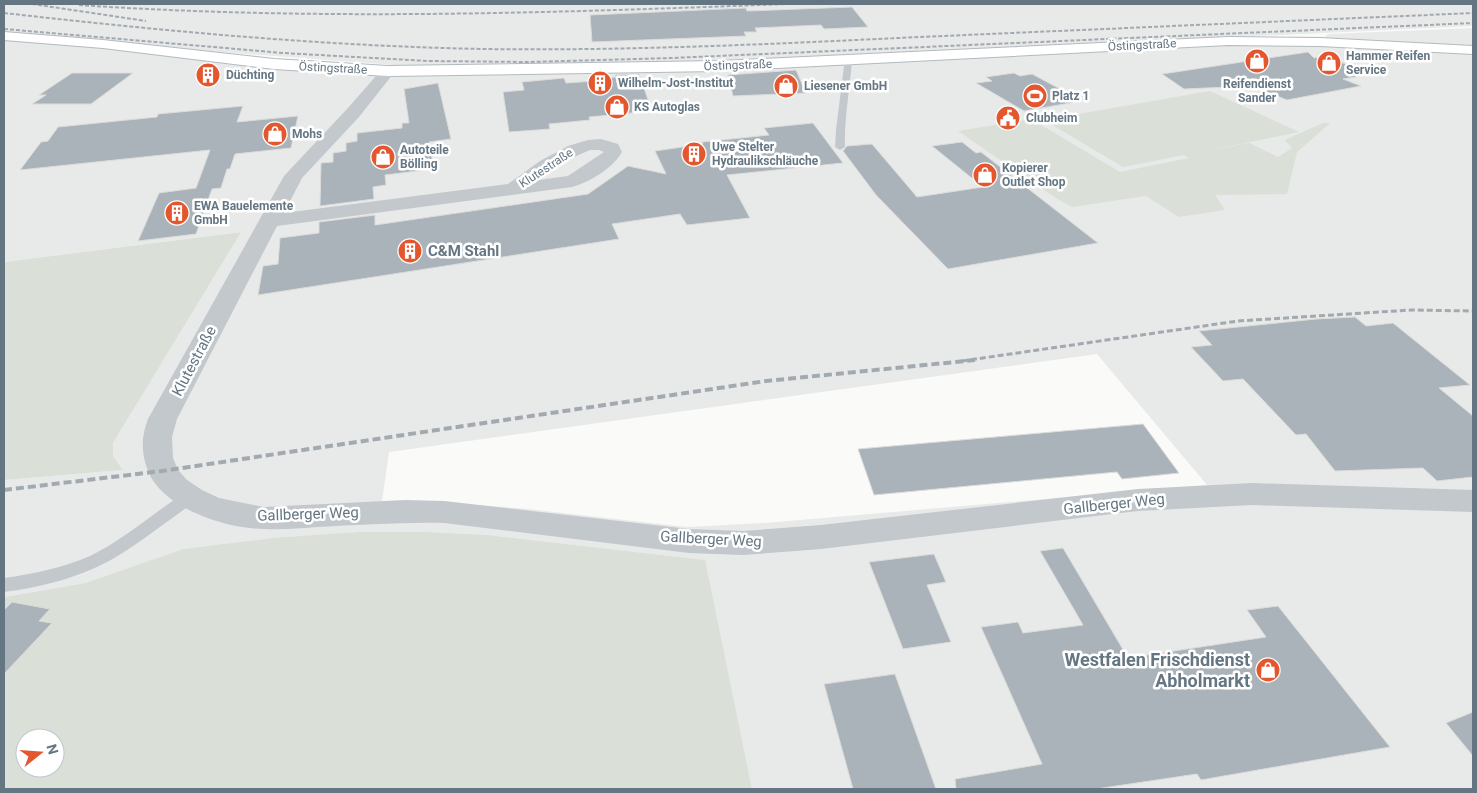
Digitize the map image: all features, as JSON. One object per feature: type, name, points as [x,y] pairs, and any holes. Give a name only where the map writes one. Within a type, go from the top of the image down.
[{"type":"street","name":"Östingstraße","points":[[4,36],[88,42],[265,63],[388,71],[597,69],[848,60],[1228,41],[1336,42],[1473,50]]},
{"type":"street","name":"Klutestraße","points":[[190,498],[172,484],[162,471],[158,452],[160,426],[177,390],[294,176],[353,113],[388,71]]},
{"type":"street","name":"Klutestraße","points":[[269,221],[513,189]]},
{"type":"street","name":"Gallberger Weg","points":[[190,498],[219,509],[264,518],[405,511],[444,512],[688,540],[744,543],[821,537],[1138,500],[1252,494],[1473,501]]},
{"type":"lane","points":[[840,147],[840,130],[844,109],[848,60]]},
{"type":"lane","points":[[4,585],[37,580],[84,566],[113,550],[190,498]]},
{"type":"shaded area","points":[[4,4],[1473,4],[1473,26],[700,62],[409,66],[205,51],[64,36],[4,33]]},
{"type":"shaded area","points":[[1473,28],[1473,789],[752,789],[704,560],[488,535],[429,532],[357,532],[183,549],[85,583],[4,597],[4,480],[123,470],[113,456],[113,443],[240,232],[4,262],[4,37],[278,65],[616,69],[1150,45],[1318,44],[1328,34]],"holes":[[[1097,354],[1207,485],[765,523],[687,527],[528,509],[428,501],[382,502],[389,452]]]},
{"type":"shaded area","points":[[1210,91],[1299,132],[1202,152],[1249,143],[1278,157],[1292,148],[1285,140],[1323,123],[1330,123],[1297,152],[1287,194],[1215,195],[1225,210],[1179,217],[1146,196],[1072,207],[958,131],[1031,119],[1120,172],[1189,158],[1184,155],[1123,167],[1044,120]]},
{"type":"shaded area","points":[[241,232],[113,443],[113,456],[123,470],[4,480],[4,262]]},
{"type":"shaded area","points":[[357,532],[429,532],[488,535],[705,560],[752,789],[4,789],[4,597],[85,583],[183,549],[274,538]]},
{"type":"building","points":[[852,7],[868,27],[824,29],[821,25],[755,28],[757,32],[744,32],[746,36],[592,42],[590,15],[746,8],[747,11]]},
{"type":"building","points":[[1308,52],[1314,58],[1324,56],[1373,74],[1343,79],[1361,86],[1287,100],[1252,86],[1184,89],[1162,74]]},
{"type":"building","points":[[796,70],[806,93],[733,96],[728,75]]},
{"type":"building","points":[[72,73],[133,73],[91,104],[32,104],[46,95],[39,95]]},
{"type":"building","points":[[1014,73],[1020,76],[1032,74],[1075,97],[1069,98],[1076,102],[1024,111],[976,83],[992,81],[986,77]]},
{"type":"building","points":[[639,74],[652,111],[589,117],[590,120],[549,124],[550,129],[509,132],[503,92],[524,90],[522,82],[564,78],[566,83],[609,80],[608,78],[616,77],[615,75]]},
{"type":"building","name":"Autoteile Bölling","points":[[438,83],[451,139],[429,142],[434,169],[385,175],[386,185],[373,187],[374,199],[320,206],[321,163],[333,162],[333,153],[346,151],[346,143],[357,141],[357,133],[402,128],[402,123],[409,123],[404,89]]},
{"type":"building","points":[[243,106],[237,122],[298,116],[291,148],[235,154],[230,169],[227,169],[221,188],[212,189],[196,234],[138,241],[159,193],[196,188],[210,150],[20,170],[41,142],[48,141],[58,127],[157,117],[158,114]]},
{"type":"building","name":"C&M Stahl","points":[[813,123],[843,163],[727,175],[750,218],[687,225],[680,214],[612,224],[619,239],[258,295],[263,266],[278,264],[280,238],[319,233],[319,222],[375,215],[375,225],[588,194],[628,166],[666,174],[655,151],[703,144],[702,142],[769,135],[764,128]]},
{"type":"building","points":[[962,142],[976,153],[981,152],[1098,243],[948,269],[876,195],[843,151],[847,146],[872,144],[917,197],[983,187],[932,146]]},
{"type":"building","points":[[1355,317],[1366,326],[1393,323],[1470,385],[1439,388],[1473,416],[1473,477],[1437,481],[1423,468],[1335,471],[1306,434],[1296,435],[1243,379],[1223,381],[1191,347],[1212,345],[1199,331]]},
{"type":"building","points":[[1143,424],[1179,473],[1122,479],[1117,472],[874,495],[858,449]]},
{"type":"building","points":[[1063,548],[1128,658],[1266,637],[1247,610],[1278,606],[1390,747],[1201,780],[1197,774],[1096,789],[956,789],[955,779],[1042,764],[981,627],[1018,622],[1023,633],[1083,625],[1040,551]]},
{"type":"building","points":[[934,554],[946,582],[927,585],[951,642],[903,649],[869,562]]},
{"type":"building","points":[[12,602],[50,609],[39,621],[52,623],[4,674],[4,610]]},
{"type":"building","points":[[895,674],[936,789],[853,789],[824,684]]},
{"type":"building","points":[[1473,712],[1473,756],[1446,723]]},
{"type":"railway","points":[[32,4],[146,21]]},
{"type":"railway","points":[[79,5],[257,13],[433,14],[786,4]]},
{"type":"railway","points":[[4,13],[183,32],[363,45],[483,49],[646,48],[1473,13]]},
{"type":"railway","points":[[4,29],[283,53],[428,61],[529,62],[672,58],[1473,23]]},
{"type":"railway","points":[[962,361],[1238,321],[1411,310],[1473,311]]},
{"type":"railway","points":[[4,490],[162,471],[766,381],[975,360]]},
{"type":"place","name":"Reifendienst Sander","points":[[1257,61]]},
{"type":"place","name":"Hammer Reifen Service","points":[[1329,63]]},
{"type":"place","name":"Düchting","points":[[208,75]]},
{"type":"place","name":"Wilhelm-Jost-Institut","points":[[600,83]]},
{"type":"place","name":"Liesener GmbH","points":[[786,86]]},
{"type":"place","name":"Platz 1","points":[[1035,96]]},
{"type":"place","name":"KS Autoglas","points":[[617,107]]},
{"type":"place","name":"Clubheim","points":[[1008,118]]},
{"type":"place","name":"Mohs","points":[[275,134]]},
{"type":"place","name":"Uwe Stelter Hydraulikschläuche","points":[[694,154]]},
{"type":"place","name":"Autoteile Bölling","points":[[383,157]]},
{"type":"place","name":"Kopierer Outlet Shop","points":[[985,175]]},
{"type":"place","name":"EWA Bauelemente GmbH","points":[[177,213]]},
{"type":"place","name":"C&M Stahl","points":[[410,251]]},
{"type":"place","name":"Westfalen Frischdienst Abholmarkt","points":[[1268,670]]}]
